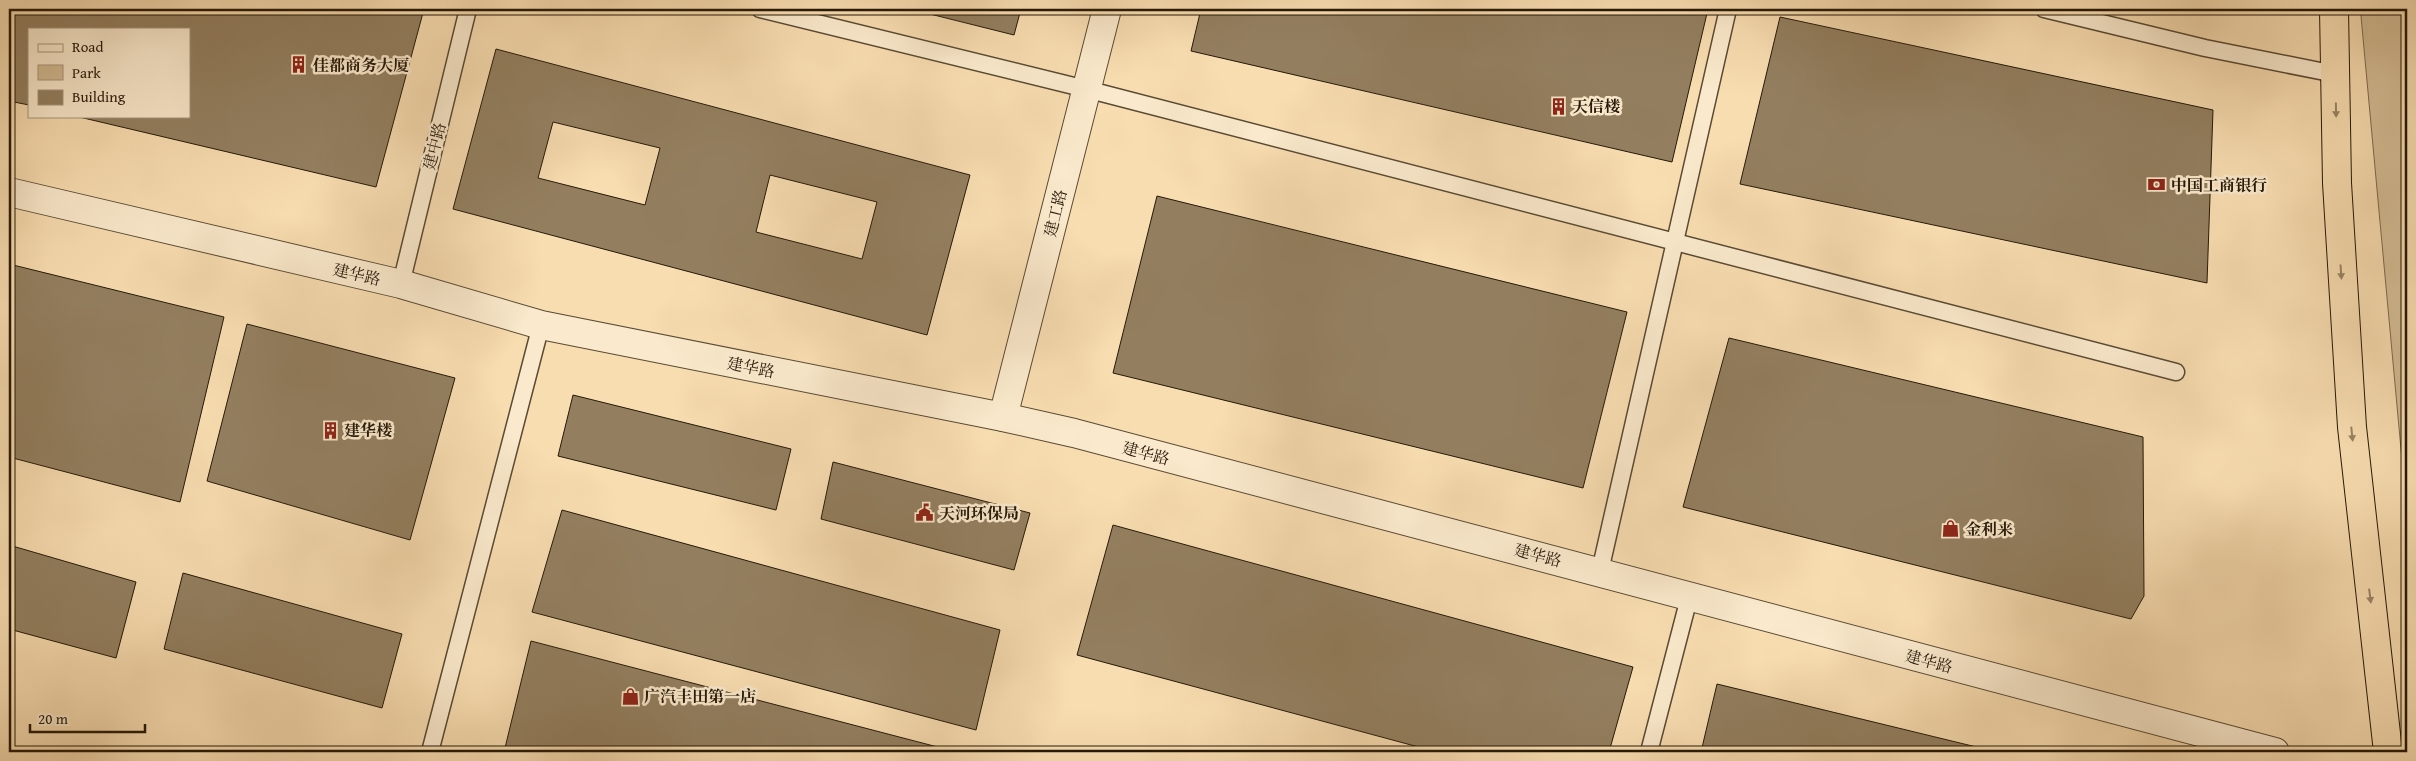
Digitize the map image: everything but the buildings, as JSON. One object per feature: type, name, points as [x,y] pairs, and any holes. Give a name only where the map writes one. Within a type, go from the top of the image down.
[{"type":"highway","points":[[2334,9],[2337,192],[2352,427],[2388,752]]},
{"type":"street","name":"建工路","points":[[1003,417],[1107,9]]},
{"type":"street","name":"建华路","points":[[9,192],[401,284],[541,326],[1003,417],[1600,572],[1689,598],[2275,752]]},
{"type":"lane","name":"建中路","points":[[401,284],[468,9]]},
{"type":"lane","points":[[760,9],[1086,89],[2176,372]]},
{"type":"lane","points":[[1600,572],[1728,9]]},
{"type":"lane","points":[[2044,9],[2205,48],[2335,74]]},
{"type":"lane","points":[[430,752],[541,326]]},
{"type":"lane","points":[[1649,752],[1689,598]]},
{"type":"green space","points":[[2361,9],[2407,9],[2407,514],[2361,16]]},
{"type":"place","name":"佳都商务大厦","points":[[299,65]]},
{"type":"place","name":"天信楼","points":[[1558,106]]},
{"type":"place","name":"中国工商银行","points":[[2157,185]]},
{"type":"place","name":"建华楼","points":[[330,430]]},
{"type":"place","name":"天河环保局","points":[[925,513]]},
{"type":"place","name":"金利来","points":[[1951,529]]},
{"type":"place","name":"广汽丰田第一店","points":[[630,696]]}]
